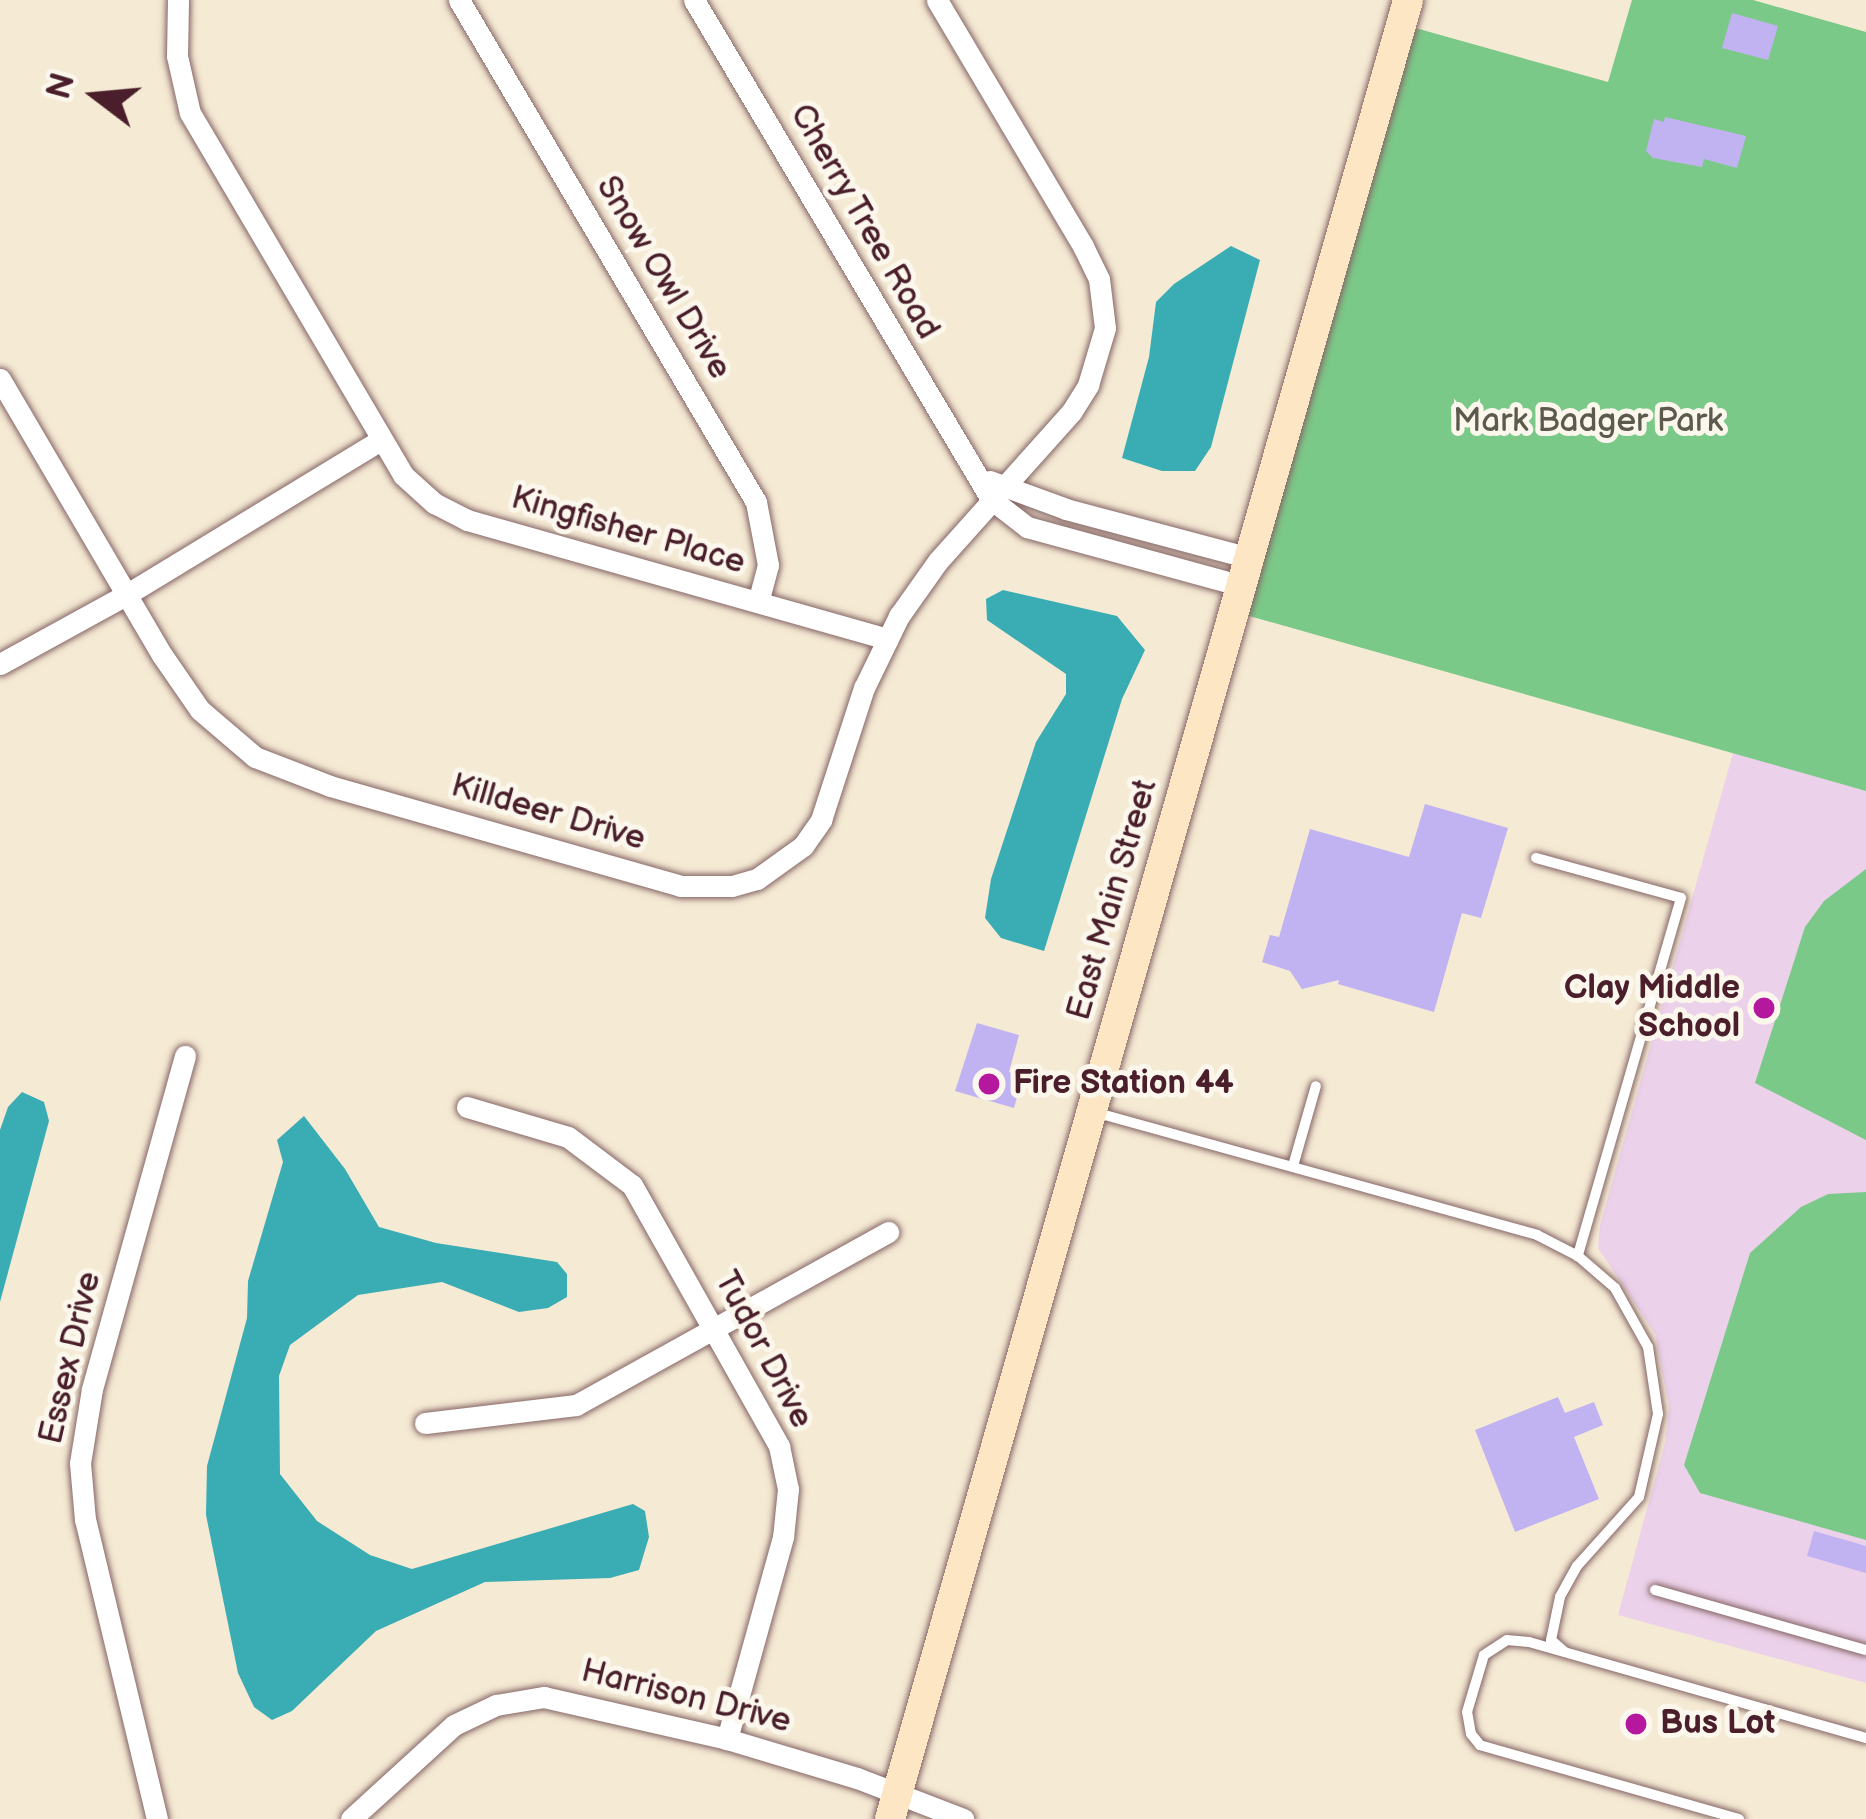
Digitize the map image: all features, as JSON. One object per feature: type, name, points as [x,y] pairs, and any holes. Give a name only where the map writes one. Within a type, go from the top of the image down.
[{"type":"main road","name":"East Main Street","points":[[894,1806],[1408,0]]},
{"type":"street","name":"Kingfisher Place","points":[[178,0],[177,56],[190,113],[381,440],[404,475],[434,503],[467,520],[887,640]]},
{"type":"street","name":"Snow Owl Drive","points":[[460,0],[756,502],[768,565],[758,602]]},
{"type":"street","name":"Cherry Tree Road","points":[[694,0],[953,444],[996,494]]},
{"type":"street","name":"Killdeer Drive","points":[[0,379],[130,593],[162,656],[200,710],[256,757],[330,786],[680,886],[709,888],[757,879],[781,865],[812,833],[887,640],[938,561],[1072,411],[1088,385],[1105,328],[1104,303],[1084,246],[937,0]]},
{"type":"street","points":[[0,664],[130,593],[381,440]]},
{"type":"street","points":[[996,494],[1027,527],[1243,571]]},
{"type":"street","name":"Essex Drive","points":[[157,1819],[85,1520],[80,1463],[88,1404],[185,1056]]},
{"type":"street","name":"Tudor Drive","points":[[466,1107],[546,1128],[616,1168],[647,1206],[779,1446],[788,1489],[783,1537],[727,1739]]},
{"type":"street","points":[[425,1423],[576,1405],[888,1232]]},
{"type":"street","name":"Harrison Drive","points":[[351,1819],[454,1725],[525,1699],[566,1699],[727,1739],[894,1806],[963,1819]]},
{"type":"lane","points":[[1537,858],[1681,898],[1578,1256]]},
{"type":"lane","points":[[1293,1166],[1316,1086]]},
{"type":"lane","points":[[1091,1111],[1527,1232],[1578,1256],[1615,1288],[1639,1324],[1654,1372],[1658,1414],[1639,1497],[1577,1566],[1560,1597],[1551,1631],[1555,1645],[1565,1652]]},
{"type":"lane","points":[[1655,1590],[1866,1650]]},
{"type":"lane","points":[[1529,1642],[1551,1631]]},
{"type":"lane","points":[[1738,1819],[1480,1745],[1472,1734],[1468,1712],[1484,1655],[1507,1640],[1529,1642],[1866,1738]]},
{"type":"shaded area","name":"Clay Middle School","points":[[1733,753],[1866,791],[1866,1683],[1618,1615],[1665,1443],[1669,1408],[1655,1334],[1598,1248],[1600,1225]]},
{"type":"green space","name":"Mark Badger Park","points":[[1632,0],[1753,0],[1866,32],[1866,791],[1246,615],[1412,27],[1608,82]]},
{"type":"green space","points":[[1866,869],[1866,1140],[1755,1083],[1805,927],[1824,901]]},
{"type":"green space","points":[[1866,1192],[1866,1540],[1700,1493],[1684,1465],[1750,1253],[1801,1207],[1828,1194]]},
{"type":"water","points":[[1231,246],[1260,260],[1211,447],[1195,471],[1162,471],[1122,458],[1149,357],[1156,302],[1174,284]]},
{"type":"water","points":[[1003,590],[1117,616],[1145,650],[1122,699],[1044,951],[1001,938],[985,918],[991,879],[1036,742],[1066,694],[1066,674],[987,620],[986,599]]},
{"type":"water","points":[[22,1092],[44,1102],[49,1121],[0,1302],[0,1130],[8,1107]]},
{"type":"water","points":[[304,1116],[345,1169],[379,1227],[436,1243],[557,1262],[567,1274],[567,1297],[548,1308],[519,1312],[442,1282],[358,1295],[290,1345],[279,1376],[280,1474],[317,1521],[370,1555],[412,1569],[633,1504],[645,1511],[649,1537],[639,1570],[610,1578],[485,1582],[376,1631],[292,1711],[272,1720],[254,1707],[238,1673],[206,1515],[207,1466],[247,1318],[248,1281],[283,1162],[277,1140]]},
{"type":"building","points":[[1732,13],[1778,26],[1768,60],[1722,48]]},
{"type":"building","points":[[1665,117],[1746,136],[1737,168],[1704,159],[1702,167],[1653,158],[1646,151],[1654,119],[1664,122]]},
{"type":"building","points":[[1425,804],[1508,828],[1481,918],[1462,913],[1434,1012],[1338,984],[1339,980],[1302,989],[1290,971],[1262,962],[1270,935],[1279,937],[1310,829],[1409,857]]},
{"type":"building","points":[[977,1023],[1019,1035],[1009,1072],[1023,1076],[1014,1108],[955,1091]]},
{"type":"building","points":[[1558,1397],[1565,1413],[1594,1402],[1603,1425],[1574,1437],[1599,1499],[1515,1532],[1475,1430]]},
{"type":"building","points":[[1814,1531],[1866,1546],[1866,1573],[1807,1556]]},
{"type":"place","name":"Clay Middle School","points":[[1764,1008]]},
{"type":"place","name":"Fire Station 44","points":[[989,1084]]},
{"type":"place","name":"Bus Lot","points":[[1636,1724]]}]
